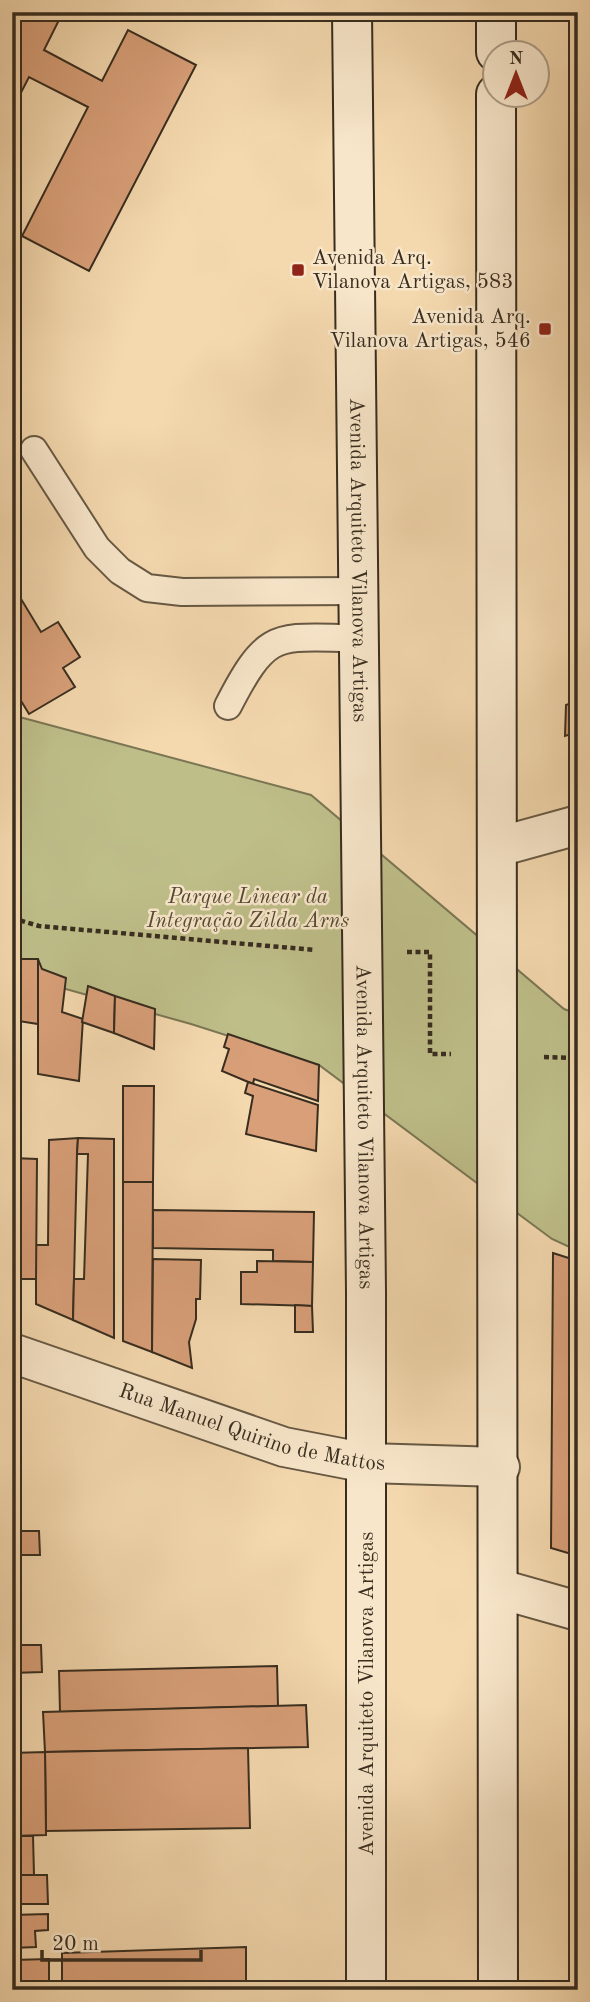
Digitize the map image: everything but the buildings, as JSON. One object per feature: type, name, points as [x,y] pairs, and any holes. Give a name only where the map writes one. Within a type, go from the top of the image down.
[{"type":"main road","name":"Avenida Arquiteto Vilanova Artigas","points":[[352,12],[361,591],[367,1463],[366,1990]]},
{"type":"main road","points":[[496,12],[496,38]]},
{"type":"main road","points":[[496,108],[498,1990]]},
{"type":"main road","points":[[498,847],[578,825]]},
{"type":"main road","name":"Rua Manuel Quirino de Mattos","points":[[12,1353],[284,1447],[367,1463],[499,1467]]},
{"type":"main road","points":[[499,1589],[578,1611]]},
{"type":"lane","points":[[34,450],[97,548],[120,572],[147,588],[182,592],[361,591]]},
{"type":"lane","points":[[228,706],[248,668],[261,651],[284,639],[361,639]]},
{"type":"path","points":[[12,918],[39,926],[266,947],[430,952],[430,1054],[578,1058]]},
{"type":"green space","name":"Parque Linear da Integração Zilda Arns","points":[[12,715],[311,795],[564,1009],[578,1014],[578,1251],[552,1239],[319,1065],[191,1024],[12,974]]},
{"type":"place","name":"Avenida Arq. Vilanova Artigas, 583","points":[[298,270]]},
{"type":"place","name":"Avenida Arq. Vilanova Artigas, 546","points":[[545,329]]}]
